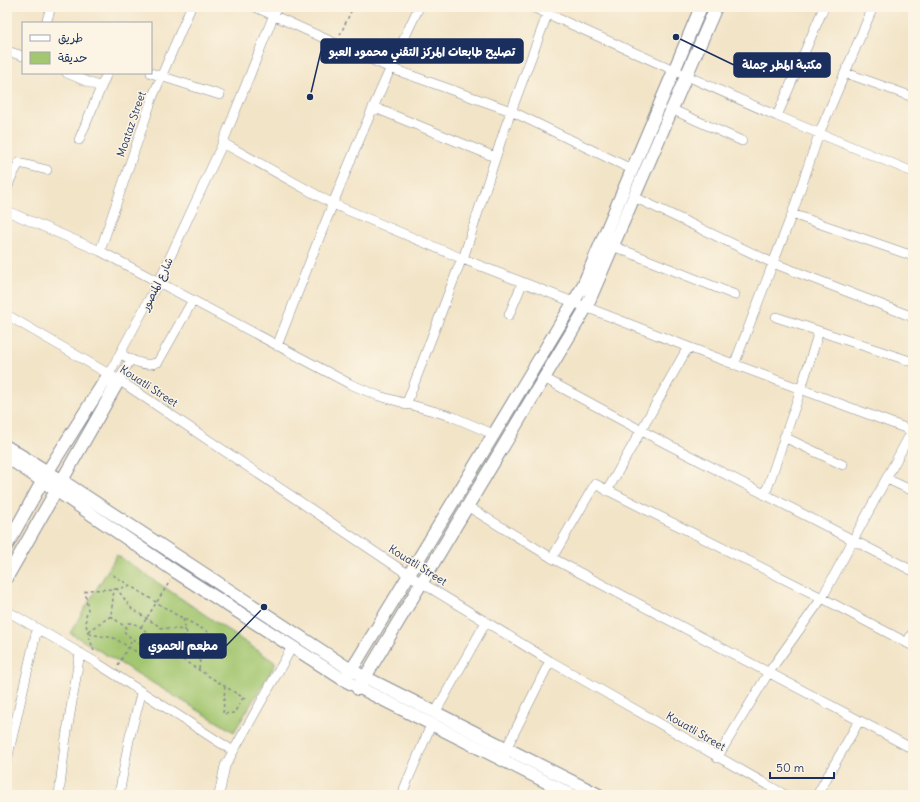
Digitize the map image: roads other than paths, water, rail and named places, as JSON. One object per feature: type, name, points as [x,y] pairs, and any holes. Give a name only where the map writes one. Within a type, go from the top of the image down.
[{"type":"main road","points":[[358,689],[586,308],[671,108],[680,73],[701,7]]},
{"type":"main road","points":[[344,680],[574,303],[634,167],[680,73],[716,7]]},
{"type":"main road","name":"شارع المنصور","points":[[7,545],[45,476],[114,377]]},
{"type":"main road","name":"شارع المنصور","points":[[7,577],[58,485],[114,377]]},
{"type":"main road","points":[[7,447],[176,572],[358,689],[567,794]]},
{"type":"main road","points":[[7,457],[45,476]]},
{"type":"main road","points":[[58,485],[351,670],[599,795]]},
{"type":"street","points":[[46,22],[51,7]]},
{"type":"street","name":"Moataz Street","points":[[100,251],[153,96],[191,7]]},
{"type":"street","points":[[255,7],[275,11],[390,68],[511,111],[625,166],[634,167]]},
{"type":"street","points":[[277,346],[373,107],[419,7]]},
{"type":"street","points":[[532,7],[548,10],[680,73],[777,116],[913,172]]},
{"type":"street","points":[[777,116],[824,7]]},
{"type":"street","points":[[734,365],[792,214],[820,134],[873,7]]},
{"type":"street","points":[[406,405],[460,263],[463,259],[495,157],[548,10]]},
{"type":"street","name":"شارع المنصور","points":[[114,377],[121,354],[159,282],[223,143],[275,11]]},
{"type":"street","points":[[7,51],[22,56]]},
{"type":"street","points":[[152,73],[220,95]]},
{"type":"street","points":[[846,73],[913,97]]},
{"type":"street","points":[[69,74],[100,87]]},
{"type":"street","points":[[79,140],[106,74]]},
{"type":"street","points":[[373,107],[495,157]]},
{"type":"street","points":[[671,108],[742,142]]},
{"type":"street","points":[[223,143],[333,204],[522,284],[688,348],[913,430],[822,598],[770,672],[717,758]]},
{"type":"street","points":[[7,190],[9,179],[19,162],[47,170]]},
{"type":"street","points":[[634,197],[773,263],[913,317]]},
{"type":"street","points":[[7,211],[100,251],[350,384],[406,405],[452,416],[493,434]]},
{"type":"street","points":[[792,214],[913,256]]},
{"type":"street","points":[[613,246],[735,295]]},
{"type":"street","points":[[509,315],[522,284]]},
{"type":"street","points":[[121,354],[130,360],[147,364],[155,364],[161,359],[193,300]]},
{"type":"street","name":"Kouatli Street","points":[[7,315],[114,377],[409,575],[550,661],[774,792],[785,795]]},
{"type":"street","points":[[776,317],[913,362]]},
{"type":"street","points":[[765,495],[819,331]]},
{"type":"street","points":[[607,491],[640,430],[688,348]]},
{"type":"street","name":"شارع المنصور","points":[[114,377],[130,360]]},
{"type":"street","points":[[544,378],[640,430],[913,571]]},
{"type":"street","points":[[784,437],[843,465]]},
{"type":"street","points":[[887,479],[913,491]]},
{"type":"street","points":[[552,558],[595,484],[910,644],[913,632]]},
{"type":"street","points":[[467,506],[552,558],[913,749]]},
{"type":"street","points":[[7,611],[80,653],[141,694],[233,751]]},
{"type":"street","points":[[435,713],[486,622]]},
{"type":"street","points":[[7,760],[26,670],[37,629]]},
{"type":"street","points":[[219,795],[225,766],[292,647]]},
{"type":"street","points":[[59,795],[64,744],[80,653]]},
{"type":"street","points":[[506,749],[550,661]]},
{"type":"street","points":[[119,795],[129,740],[141,694]]},
{"type":"street","points":[[817,795],[859,721]]},
{"type":"street","points":[[404,789],[430,725]]},
{"type":"place","name":"مكتبة المطر جملة","points":[[676,37]]},
{"type":"place","name":"تصليح طابعات المركز التقني محمود العبو","points":[[310,97]]},
{"type":"place","name":"مطعم الحموي","points":[[264,607]]}]
